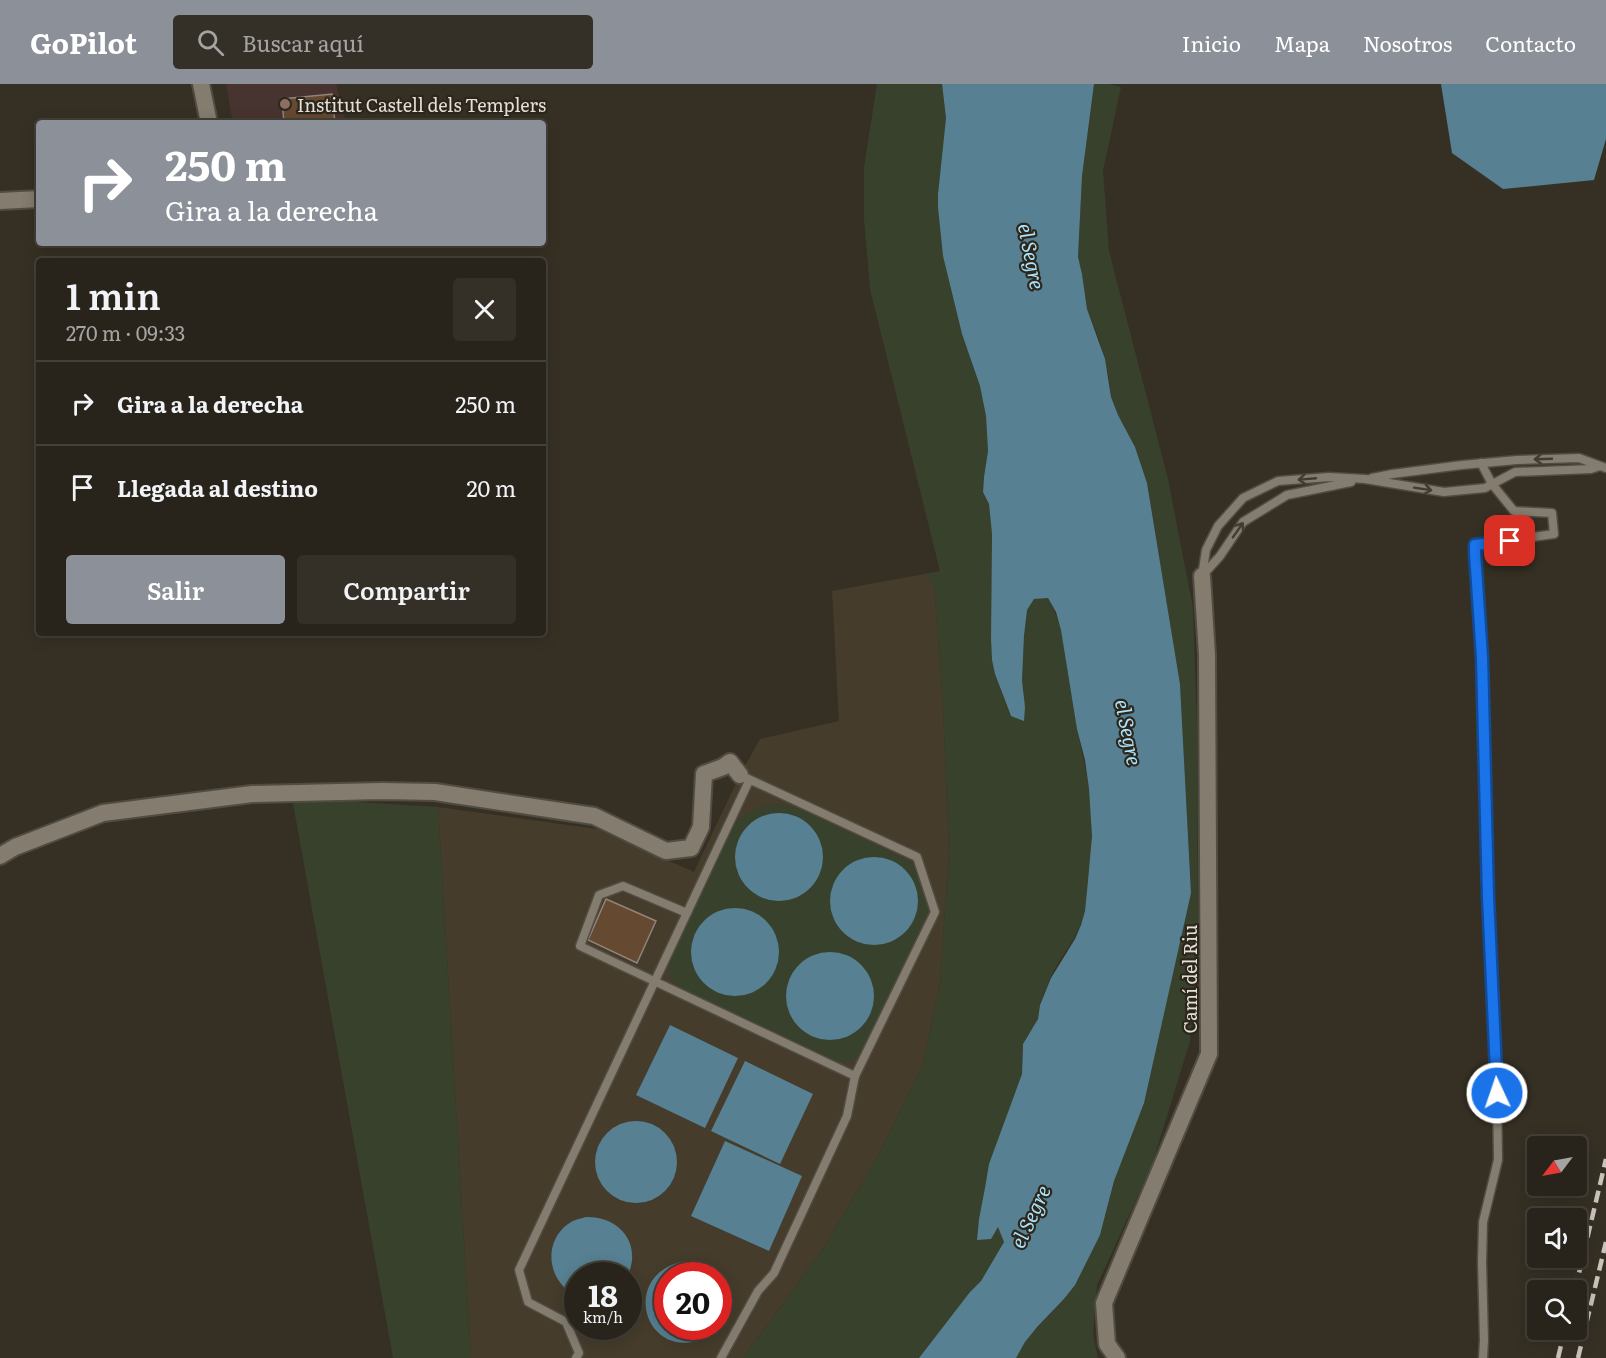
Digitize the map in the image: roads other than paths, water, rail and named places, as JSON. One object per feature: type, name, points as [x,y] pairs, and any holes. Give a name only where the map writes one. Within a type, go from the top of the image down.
[{"type":"street","points":[[201,84],[208,120]]},
{"type":"street","points":[[0,201],[36,199]]},
{"type":"street","name":"Camí del Riu","points":[[1117,1358],[1107,1344],[1104,1303],[1209,1054],[1207,655],[1202,576]]},
{"type":"street","points":[[0,856],[15,847],[103,813],[252,794],[382,791],[435,792],[594,816],[666,851],[691,848],[701,827],[704,774],[730,762],[745,778]]},
{"type":"lane","points":[[1202,576],[1220,556],[1243,522],[1287,495],[1392,474],[1481,463],[1579,458],[1603,467]]},
{"type":"lane","points":[[1481,463],[1492,484],[1514,511],[1552,513],[1554,534],[1475,545],[1482,657],[1498,1160],[1483,1221],[1483,1358]]},
{"type":"lane","points":[[1202,576],[1206,550],[1218,526],[1244,498],[1278,481],[1329,477],[1365,479],[1444,492],[1485,488],[1515,472],[1603,467]]},
{"type":"lane","points":[[576,1358],[579,1353],[566,1322],[528,1302],[519,1270],[687,913],[745,778],[917,857],[935,912],[855,1076],[847,1116],[774,1273],[758,1291],[721,1358]]},
{"type":"lane","points":[[687,913],[623,886],[599,895],[580,946],[855,1076]]},
{"type":"water","name":"el Segre","points":[[942,84],[1094,84],[1082,176],[1078,257],[1087,309],[1105,359],[1111,397],[1135,447],[1147,483],[1180,684],[1191,893],[1144,1103],[1114,1181],[1100,1235],[1075,1285],[1025,1342],[1016,1358],[919,1358],[981,1281],[1004,1242],[998,1227],[991,1239],[977,1240],[989,1164],[1022,1074],[1023,1044],[1038,1019],[1040,1005],[1051,978],[1081,925],[1085,911],[1092,836],[1085,760],[1077,729],[1061,630],[1056,612],[1048,598],[1034,599],[1027,610],[1022,680],[1024,721],[1011,716],[992,660],[992,534],[989,504],[983,492],[988,451],[986,416],[980,386],[962,334],[943,256],[938,208],[946,118]]},
{"type":"water","points":[[1441,84],[1606,84],[1606,139],[1594,180],[1503,189],[1452,153]]},
{"type":"water","points":[[770,813],[788,813],[804,820],[816,832],[823,848],[823,866],[816,882],[804,894],[788,901],[770,901],[754,894],[742,882],[735,866],[735,848],[742,832],[754,820]]},
{"type":"water","points":[[865,857],[883,857],[899,864],[911,876],[918,892],[918,910],[911,926],[899,938],[883,945],[865,945],[849,938],[837,926],[830,910],[830,892],[837,876],[849,864]]},
{"type":"water","points":[[726,908],[744,908],[760,915],[772,927],[779,943],[779,961],[772,977],[760,989],[744,996],[726,996],[710,989],[698,977],[691,961],[691,943],[698,927],[710,915]]},
{"type":"water","points":[[821,952],[839,952],[855,959],[867,971],[874,987],[874,1005],[867,1021],[855,1033],[839,1040],[821,1040],[805,1033],[793,1021],[786,1005],[786,987],[793,971],[805,959]]},
{"type":"water","points":[[670,1025],[738,1058],[705,1128],[636,1095]]},
{"type":"water","points":[[745,1061],[813,1094],[780,1164],[711,1131]]},
{"type":"water","points":[[636,1121],[652,1124],[665,1133],[674,1146],[677,1162],[674,1178],[665,1191],[652,1200],[636,1203],[620,1200],[607,1191],[598,1178],[595,1162],[598,1146],[607,1133],[620,1124]]},
{"type":"water","points":[[725,1141],[802,1176],[769,1251],[691,1216]]},
{"type":"water","points":[[586,1217],[598,1218],[617,1226],[630,1242],[632,1262],[564,1262],[564,1287],[555,1273],[552,1252],[559,1232],[576,1220]]},
{"type":"water","points":[[654,1279],[654,1327],[646,1311],[646,1296]]},
{"type":"water","points":[[672,1340],[702,1340],[693,1342]]},
{"type":"railway","points":[[1577,1280],[1606,1159]]},
{"type":"railway","points":[[1578,1358],[1606,1242]]},
{"type":"railway","points":[[1558,1358],[1562,1340]]},
{"type":"place","name":"Institut Castell dels Templers","points":[[285,104]]}]
